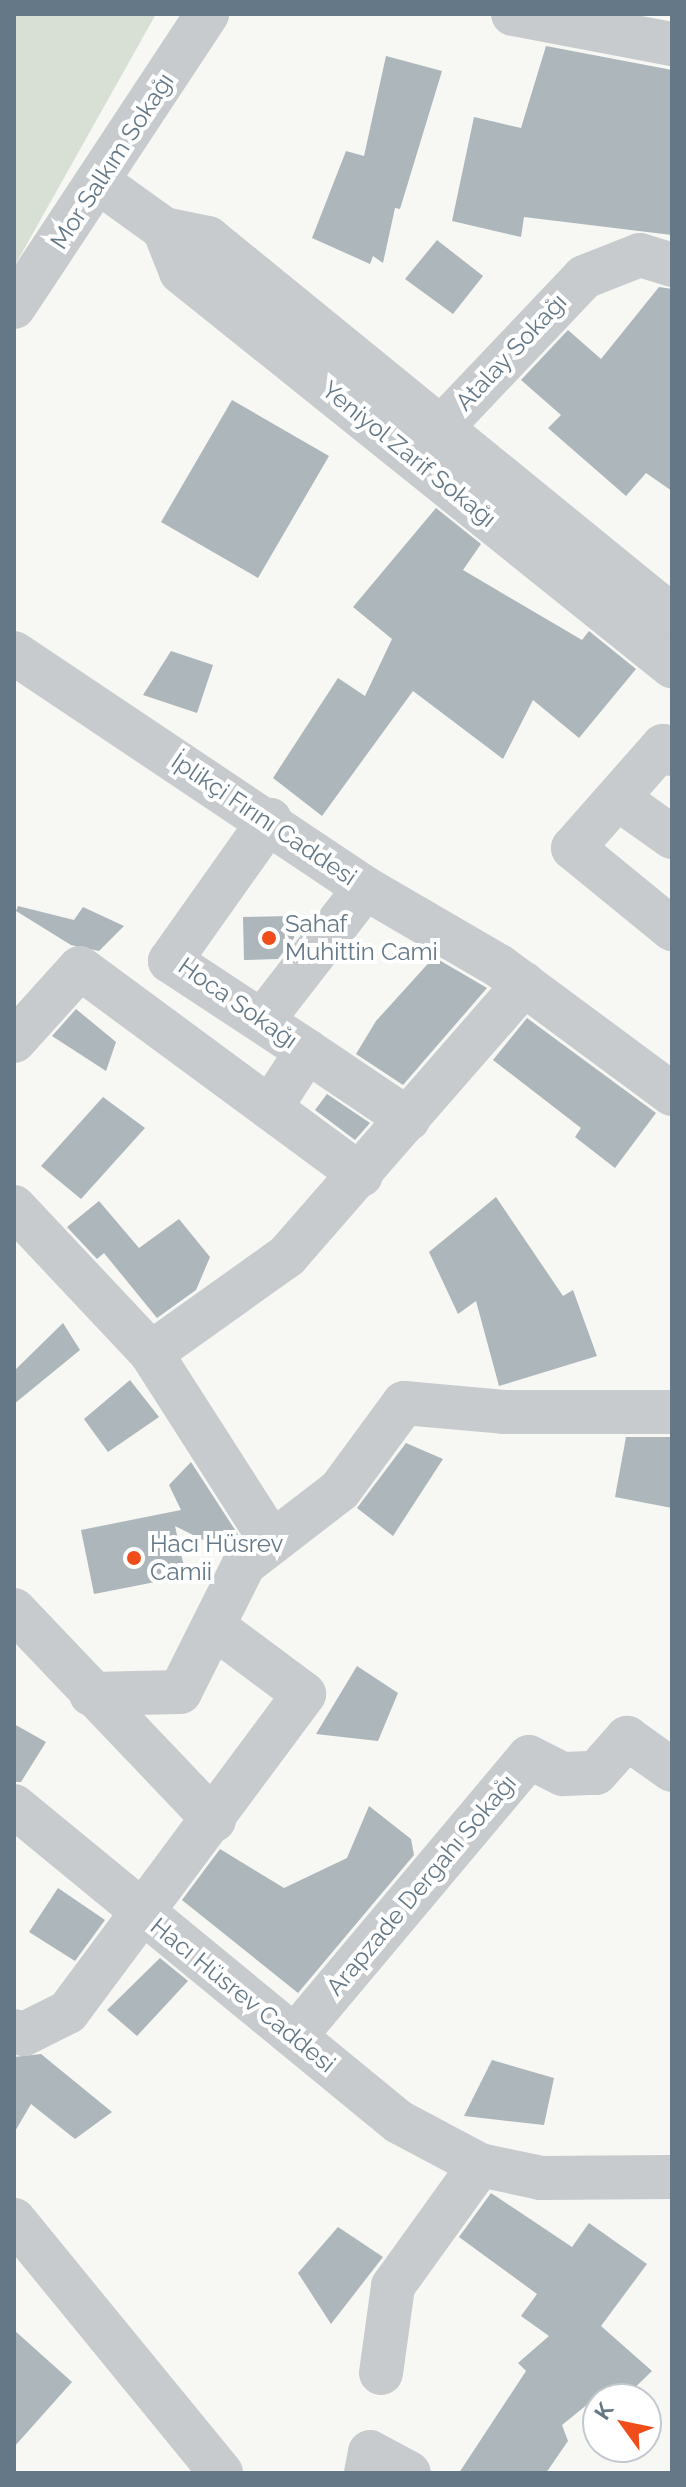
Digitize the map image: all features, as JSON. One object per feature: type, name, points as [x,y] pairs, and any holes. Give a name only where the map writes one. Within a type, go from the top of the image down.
[{"type":"street","name":"Mor Salkım Sokağı","points":[[14,307],[100,183],[207,14]]},
{"type":"street","points":[[513,14],[672,44]]},
{"type":"street","name":"Yeniyol Zarif Sokağı","points":[[100,183],[164,229],[181,272],[672,616]]},
{"type":"street","name":"Atalay Sokağı","points":[[427,443],[584,277],[640,255],[672,265]]},
{"type":"street","name":"Yeniyol Zarif Sokağı","points":[[427,443],[672,666]]},
{"type":"street","name":"İplikçi Fırını Caddesi","points":[[14,653],[270,820],[365,888],[524,984],[672,1094]]},
{"type":"street","points":[[672,754],[663,746],[620,800],[573,848],[672,929]]},
{"type":"street","points":[[620,800],[672,837]]},
{"type":"street","name":"Hoca Sokağı","points":[[270,820],[170,961],[307,1051],[270,1108]]},
{"type":"street","points":[[262,1021],[365,888]]},
{"type":"street","points":[[14,1041],[80,968],[361,1175]]},
{"type":"street","points":[[151,1353],[287,1256],[361,1175],[524,984]]},
{"type":"street","points":[[307,1051],[408,1119]]},
{"type":"street","points":[[14,1207],[151,1353],[272,1542]]},
{"type":"street","points":[[91,1694],[180,1692],[244,1564],[340,1490],[404,1403],[504,1412],[672,1412]]},
{"type":"street","points":[[14,1610],[214,1820]]},
{"type":"street","name":"Hacı Hüsrev Caddesi","points":[[214,1627],[304,1694],[144,1914],[399,2122],[480,2165],[541,2178],[672,2177]]},
{"type":"street","name":"Arapzade Dergahı Sokağı","points":[[295,2036],[529,1757],[563,1774],[596,1773],[627,1738],[672,1770]]},
{"type":"street","points":[[14,1806],[144,1914],[68,2012],[24,2034],[14,2031]]},
{"type":"street","points":[[381,2373],[393,2286],[480,2165]]},
{"type":"street","points":[[14,2220],[221,2473]]},
{"type":"street","points":[[368,2462],[409,2473]]},
{"type":"shaded area","points":[[14,14],[156,14],[14,267]]},
{"type":"building","points":[[546,46],[672,70],[672,235],[524,217],[521,237],[452,221],[474,117],[521,128]]},
{"type":"building","points":[[386,56],[442,71],[400,209],[395,208],[383,263],[373,256],[370,264],[312,238],[346,151],[364,156]]},
{"type":"building","points":[[437,240],[483,276],[453,314],[405,279]]},
{"type":"building","points":[[659,287],[672,289],[672,491],[646,473],[626,496],[548,428],[561,415],[521,380],[568,330],[601,359]]},
{"type":"building","points":[[232,400],[329,456],[258,578],[161,522]]},
{"type":"building","points":[[436,508],[481,544],[463,570],[582,640],[589,631],[636,669],[579,738],[533,700],[503,759],[413,691],[322,816],[273,778],[338,678],[365,696],[392,639],[353,607]]},
{"type":"building","points":[[171,651],[213,665],[197,713],[143,695]]},
{"type":"building","points":[[18,906],[74,920],[83,907],[124,926],[99,951],[71,945],[16,911]]},
{"type":"building","name":"Sahaf Muhittin Cami","points":[[294,916],[294,938],[278,959],[244,960],[243,917]]},
{"type":"building","points":[[434,957],[487,988],[403,1085],[356,1054],[376,1021]]},
{"type":"building","points":[[76,1009],[116,1042],[106,1071],[52,1036]]},
{"type":"building","points":[[527,1018],[656,1113],[615,1168],[575,1137],[581,1128],[493,1060]]},
{"type":"building","points":[[327,1094],[370,1123],[355,1140],[315,1110]]},
{"type":"building","points":[[103,1097],[145,1128],[81,1199],[41,1166]]},
{"type":"building","points":[[496,1197],[563,1296],[573,1290],[597,1356],[499,1386],[476,1301],[458,1314],[429,1252]]},
{"type":"building","points":[[99,1201],[139,1248],[179,1219],[210,1257],[196,1290],[157,1318],[104,1253],[97,1259],[67,1227]]},
{"type":"building","points":[[63,1323],[80,1350],[14,1404],[14,1371]]},
{"type":"building","points":[[130,1380],[159,1417],[108,1452],[84,1419]]},
{"type":"building","points":[[626,1437],[672,1437],[672,1508],[615,1497]]},
{"type":"building","points":[[406,1443],[443,1459],[393,1536],[357,1508]]},
{"type":"building","name":"Hacı Hüsrev Camii","points":[[191,1462],[239,1536],[221,1549],[175,1526],[186,1576],[94,1594],[81,1530],[181,1510],[169,1485]]},
{"type":"building","points":[[357,1666],[398,1693],[378,1741],[316,1734]]},
{"type":"building","points":[[14,1724],[46,1742],[21,1782],[14,1782]]},
{"type":"building","points":[[369,1806],[411,1839],[414,1855],[298,1993],[182,1900],[220,1849],[284,1888],[347,1858]]},
{"type":"building","points":[[58,1888],[105,1920],[75,1961],[29,1932]]},
{"type":"building","points":[[160,1958],[188,1981],[137,2036],[107,2010]]},
{"type":"building","points":[[41,2054],[112,2112],[75,2139],[31,2104],[14,2133],[14,2057]]},
{"type":"building","points":[[492,2060],[554,2078],[544,2125],[464,2116]]},
{"type":"building","points":[[491,2193],[572,2247],[589,2223],[647,2264],[601,2326],[652,2371],[640,2383],[582,2383],[582,2409],[562,2425],[568,2441],[546,2473],[459,2473],[526,2371],[518,2363],[549,2336],[521,2316],[537,2294],[459,2237]]},
{"type":"building","points":[[338,2227],[383,2257],[331,2324],[298,2273]]},
{"type":"building","points":[[14,2330],[72,2382],[14,2447]]},
{"type":"place","name":"Sahaf Muhittin Cami","points":[[269,938]]},
{"type":"place","name":"Hacı Hüsrev Camii","points":[[134,1558]]}]
